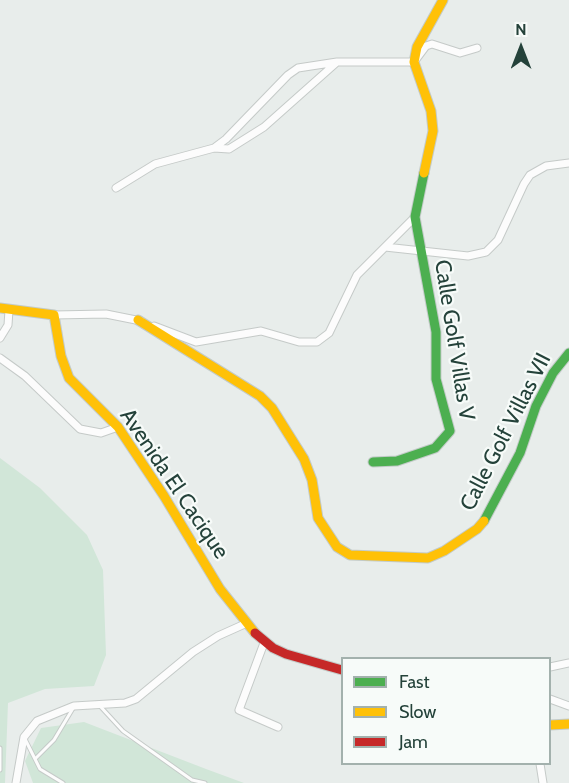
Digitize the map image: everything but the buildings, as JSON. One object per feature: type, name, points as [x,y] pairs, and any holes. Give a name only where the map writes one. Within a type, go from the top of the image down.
[{"type":"street","points":[[414,62],[417,47],[443,0]]},
{"type":"street","points":[[414,62],[426,46],[432,44],[460,53],[477,48]]},
{"type":"street","points":[[214,148],[226,139],[288,75],[298,68],[337,62],[414,62]]},
{"type":"street","points":[[116,188],[155,164],[214,148],[229,149],[264,128],[337,62]]},
{"type":"street","name":"Calle Golf Villas V","points":[[373,462],[397,461],[435,448],[450,431],[436,379],[436,332],[415,217],[433,131],[430,111],[414,62]]},
{"type":"street","points":[[385,247],[468,256],[486,252],[498,240],[530,175],[546,165],[569,163]]},
{"type":"street","points":[[0,338],[8,325],[5,309],[54,315],[106,314],[138,320],[196,342],[261,331],[299,342],[316,342],[329,333],[357,275],[415,217]]},
{"type":"street","name":"Avenida El Cacique","points":[[54,315],[61,356],[69,378],[118,427],[164,496],[220,589],[264,642],[286,654],[341,670]]},
{"type":"street","name":"Calle Golf Villas VII","points":[[138,320],[260,396],[272,408],[304,459],[312,480],[318,518],[337,547],[359,557],[428,558],[444,551],[477,529],[490,513],[520,453],[536,406],[553,373],[569,353]]},
{"type":"street","points":[[0,358],[25,376],[80,429],[101,433],[118,427]]},
{"type":"street","points":[[16,783],[24,737],[37,721],[74,706],[125,703],[136,699],[193,652],[218,636],[248,623]]},
{"type":"street","points":[[264,642],[239,710],[278,727]]},
{"type":"street","points":[[551,667],[569,663]]},
{"type":"street","points":[[551,700],[569,706]]},
{"type":"street","points":[[551,725],[569,724]]},
{"type":"street","points":[[540,765],[543,783]]},
{"type":"lane","points":[[98,704],[123,731],[192,780],[205,783]]},
{"type":"lane","points":[[35,759],[54,740],[74,706]]},
{"type":"lane","points":[[24,737],[40,770],[63,783]]},
{"type":"lane","points":[[0,748],[0,770]]},
{"type":"green space","points":[[0,458],[40,488],[87,535],[103,570],[106,655],[94,686],[45,689],[8,703],[5,783],[0,783]]},
{"type":"green space","points":[[84,722],[244,783],[33,783],[25,761],[41,728]]},
{"type":"traffic: fast","points":[[373,462],[397,461],[435,448],[450,431],[436,379],[436,332],[415,217],[424,173]]},
{"type":"traffic: fast","points":[[484,521],[520,453],[536,406],[553,373],[569,353]]},
{"type":"traffic: slow","points":[[424,173],[433,131],[431,111],[414,62],[417,47],[443,0]]},
{"type":"traffic: slow","points":[[0,308],[54,315],[61,356],[69,378],[118,427],[164,496],[220,589],[255,633]]},
{"type":"traffic: slow","points":[[138,320],[260,396],[272,408],[304,459],[312,480],[318,518],[337,547],[350,555],[428,558],[444,551],[477,529],[484,521]]},
{"type":"traffic: slow","points":[[551,725],[569,724]]},
{"type":"traffic: jam","points":[[255,633],[273,648],[286,654],[341,670]]}]
